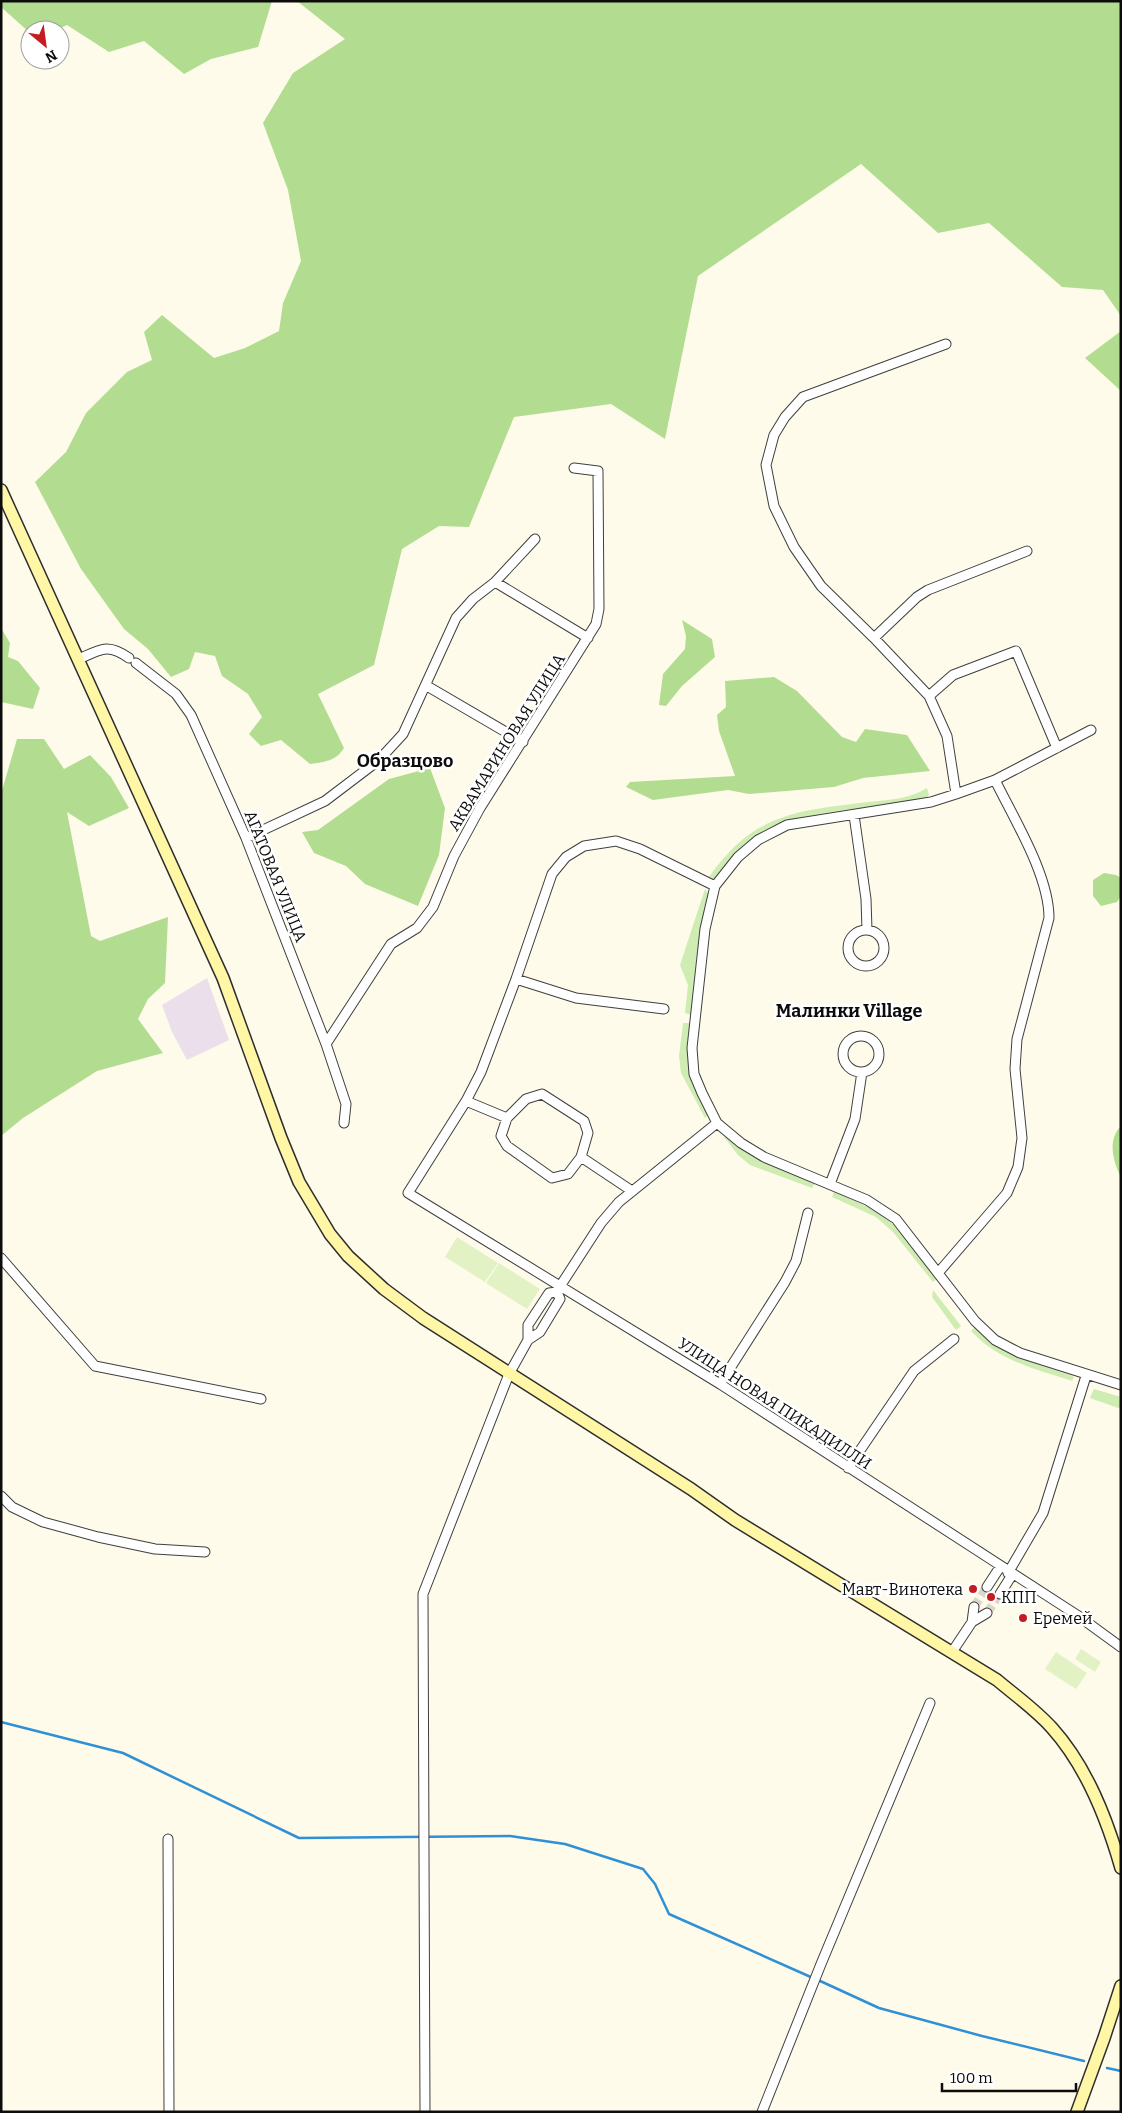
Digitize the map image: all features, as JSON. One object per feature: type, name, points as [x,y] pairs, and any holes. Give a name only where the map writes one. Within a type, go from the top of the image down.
[{"type":"street","points":[[946,344],[803,397],[785,417],[774,435],[766,465],[774,506],[794,547],[821,586],[929,696],[947,736],[956,794]]},
{"type":"street","name":"АКВАМАРИНОВАЯ УЛИЦА","points":[[326,1044],[391,944],[418,928],[433,907],[454,856],[480,808],[596,624],[599,609],[598,471],[574,468]]},
{"type":"street","points":[[1,490],[223,978],[281,1138],[299,1182],[330,1234],[348,1256],[384,1289],[423,1318],[691,1489],[735,1520],[997,1680],[1030,1707],[1052,1729],[1071,1754],[1089,1784],[1112,1839],[1121,1868]]},
{"type":"street","points":[[246,838],[325,801],[379,760],[403,734],[427,686],[456,618],[473,599],[495,582],[536,539]]},
{"type":"street","points":[[874,638],[917,597],[928,590],[1026,551]]},
{"type":"street","points":[[495,582],[588,638]]},
{"type":"street","name":"АГАТОВАЯ УЛИЦА","points":[[79,659],[100,649],[110,648],[119,651],[176,694],[191,715],[246,838],[326,1044],[346,1104],[344,1123]]},
{"type":"street","points":[[929,696],[953,675],[1016,651],[1057,748]]},
{"type":"street","points":[[427,686],[523,742]]},
{"type":"street","points":[[1091,730],[995,780],[956,794],[931,802],[787,825],[758,840],[738,857],[716,886],[705,929],[692,1048],[694,1074],[717,1123],[741,1143],[764,1157],[867,1200],[896,1219],[975,1321],[995,1340],[1020,1354],[1086,1376],[1121,1385]]},
{"type":"street","points":[[938,1273],[1007,1193],[1018,1167],[1022,1138],[1015,1069],[1017,1039],[1049,918],[1049,902],[1043,879],[995,780]]},
{"type":"street","points":[[854,815],[866,898],[867,930]]},
{"type":"street","points":[[507,1118],[466,1101],[481,1072],[516,979],[552,874],[566,857],[584,846],[616,841],[640,849],[716,886]]},
{"type":"street","points":[[861,930],[867,930],[878,934],[884,950],[882,956],[874,964],[862,966],[852,960],[847,948],[852,936],[861,930]]},
{"type":"street","points":[[516,979],[576,998],[664,1009]]},
{"type":"street","points":[[858,1037],[869,1038],[874,1042],[879,1052],[876,1064],[867,1071],[862,1072],[850,1069],[846,1065],[843,1054],[848,1043],[858,1037]]},
{"type":"street","points":[[830,1184],[855,1119],[862,1072]]},
{"type":"street","points":[[542,1094],[584,1121],[588,1134],[580,1157],[568,1174],[552,1178],[507,1146],[501,1136],[507,1118],[526,1099],[542,1094]]},
{"type":"street","name":"УЛИЦА НОВАЯ ПИКАДИЛЛИ","points":[[466,1101],[408,1193],[558,1290],[720,1384],[1076,1615],[1121,1647]]},
{"type":"street","points":[[528,1340],[528,1325],[549,1293],[558,1290],[601,1224],[619,1202],[717,1123]]},
{"type":"street","points":[[580,1157],[632,1191]]},
{"type":"street","points":[[720,1384],[785,1282],[796,1261],[808,1213]]},
{"type":"street","points":[[1,1258],[96,1366],[261,1399]]},
{"type":"street","points":[[425,2112],[423,1594],[509,1374],[528,1340],[540,1332],[560,1299],[558,1290]]},
{"type":"street","points":[[848,1468],[914,1371],[954,1339]]},
{"type":"street","points":[[1000,1594],[1007,1572],[1043,1512],[1086,1376]]},
{"type":"street","points":[[1,1496],[12,1507],[43,1522],[98,1537],[155,1549],[205,1552]]},
{"type":"street","points":[[987,1587],[1007,1572]]},
{"type":"street","points":[[972,1622],[974,1607]]},
{"type":"street","points":[[952,1652],[972,1622],[986,1613]]},
{"type":"street","points":[[762,2112],[821,1964],[930,1704]]},
{"type":"street","points":[[168,1839],[168,2112]]},
{"type":"street","points":[[1077,2112],[1121,1986]]},
{"type":"shaded area","points":[[207,978],[229,1040],[187,1060],[172,1032],[162,1005]]},
{"type":"green space","points":[[1,1],[272,1],[258,47],[211,59],[184,74],[144,41],[109,52],[70,27],[70,20],[20,20],[20,24],[1,7]]},
{"type":"green space","points":[[297,1],[1121,1],[1121,316],[1103,290],[1062,287],[989,223],[938,233],[861,164],[698,276],[665,439],[611,404],[514,417],[469,527],[439,526],[402,549],[374,665],[318,694],[344,748],[341,752],[330,760],[310,764],[281,740],[261,746],[249,734],[262,717],[248,694],[222,676],[215,656],[195,652],[189,669],[171,677],[148,649],[124,629],[81,569],[35,482],[66,452],[86,413],[127,372],[152,360],[144,332],[162,315],[214,358],[245,348],[279,331],[283,303],[301,261],[288,190],[263,123],[293,73],[345,39]]},
{"type":"green space","points":[[1121,331],[1121,391],[1085,358]]},
{"type":"green space","points":[[682,620],[712,639],[715,657],[682,686],[666,706],[659,705],[663,674],[685,649],[686,636]]},
{"type":"green space","points":[[1,628],[10,643],[8,657],[18,661],[40,688],[33,709],[1,702]]},
{"type":"green space","points":[[774,677],[797,691],[842,737],[856,742],[865,729],[907,735],[930,771],[863,778],[834,787],[749,794],[728,790],[653,800],[626,787],[630,782],[735,776],[719,731],[717,715],[726,707],[725,681]]},
{"type":"green space","points":[[17,739],[44,739],[64,769],[90,755],[111,777],[129,808],[89,826],[67,812],[91,936],[100,941],[168,917],[165,983],[148,999],[138,1019],[163,1053],[97,1071],[23,1118],[1,1136],[1,794]]},
{"type":"green space","points":[[430,768],[445,808],[439,855],[418,906],[365,884],[346,866],[314,853],[302,832],[318,830],[389,779]]},
{"type":"green space","points":[[927,788],[929,795],[925,799],[817,814],[776,827],[750,840],[733,856],[717,877],[714,879],[709,877],[726,856],[743,840],[760,828],[778,819],[819,809],[899,798],[913,795]]},
{"type":"green space","points":[[1104,873],[1121,878],[1121,896],[1117,902],[1101,906],[1093,896],[1093,880]]},
{"type":"green space","points":[[705,889],[709,895],[699,940],[691,1015],[685,1013],[688,985],[680,965]]},
{"type":"green space","points":[[683,1023],[689,1023],[691,1071],[709,1115],[705,1118],[681,1073],[679,1056]]},
{"type":"green space","points":[[1121,1126],[1121,1177],[1114,1158],[1113,1144],[1114,1138]]},
{"type":"green space","points":[[726,1136],[754,1156],[815,1183],[812,1188],[750,1165],[738,1155],[724,1137]]},
{"type":"green space","points":[[834,1191],[874,1210],[894,1225],[937,1279],[933,1282],[893,1232],[876,1217],[832,1197]]},
{"type":"green space","points":[[457,1237],[498,1263],[485,1282],[445,1257]]},
{"type":"green space","points":[[499,1263],[540,1289],[527,1309],[486,1283]]},
{"type":"green space","points":[[933,1290],[961,1326],[956,1330],[932,1297]]},
{"type":"green space","points":[[975,1327],[1007,1351],[1031,1362],[1070,1375],[1074,1377],[1072,1381],[1018,1363],[993,1350],[971,1331]]},
{"type":"green space","points":[[1094,1389],[1121,1397],[1121,1409],[1090,1398]]},
{"type":"green space","points":[[1081,1649],[1101,1662],[1095,1672],[1075,1659]]},
{"type":"green space","points":[[1056,1652],[1087,1673],[1076,1689],[1045,1669]]},
{"type":"waterway","points":[[1,1722],[123,1753],[299,1838],[510,1836],[565,1844],[643,1869],[655,1884],[669,1914],[813,1978]]},
{"type":"waterway","points":[[818,1980],[879,2008],[1084,2061]]},
{"type":"waterway","points":[[1107,2068],[1121,2071]]},
{"type":"tunnel","points":[[974,1607],[987,1587]]},
{"type":"tunnel","points":[[987,1613],[1000,1594]]},
{"type":"place","name":"Мавт-Винотека","points":[[973,1589]]},
{"type":"place","name":"КПП","points":[[991,1597]]},
{"type":"place","name":"Еремей","points":[[1023,1618]]},
{"type":"district","name":"Образцово","points":[[405,761]]},
{"type":"district","name":"Малинки Village","points":[[849,1011]]}]
